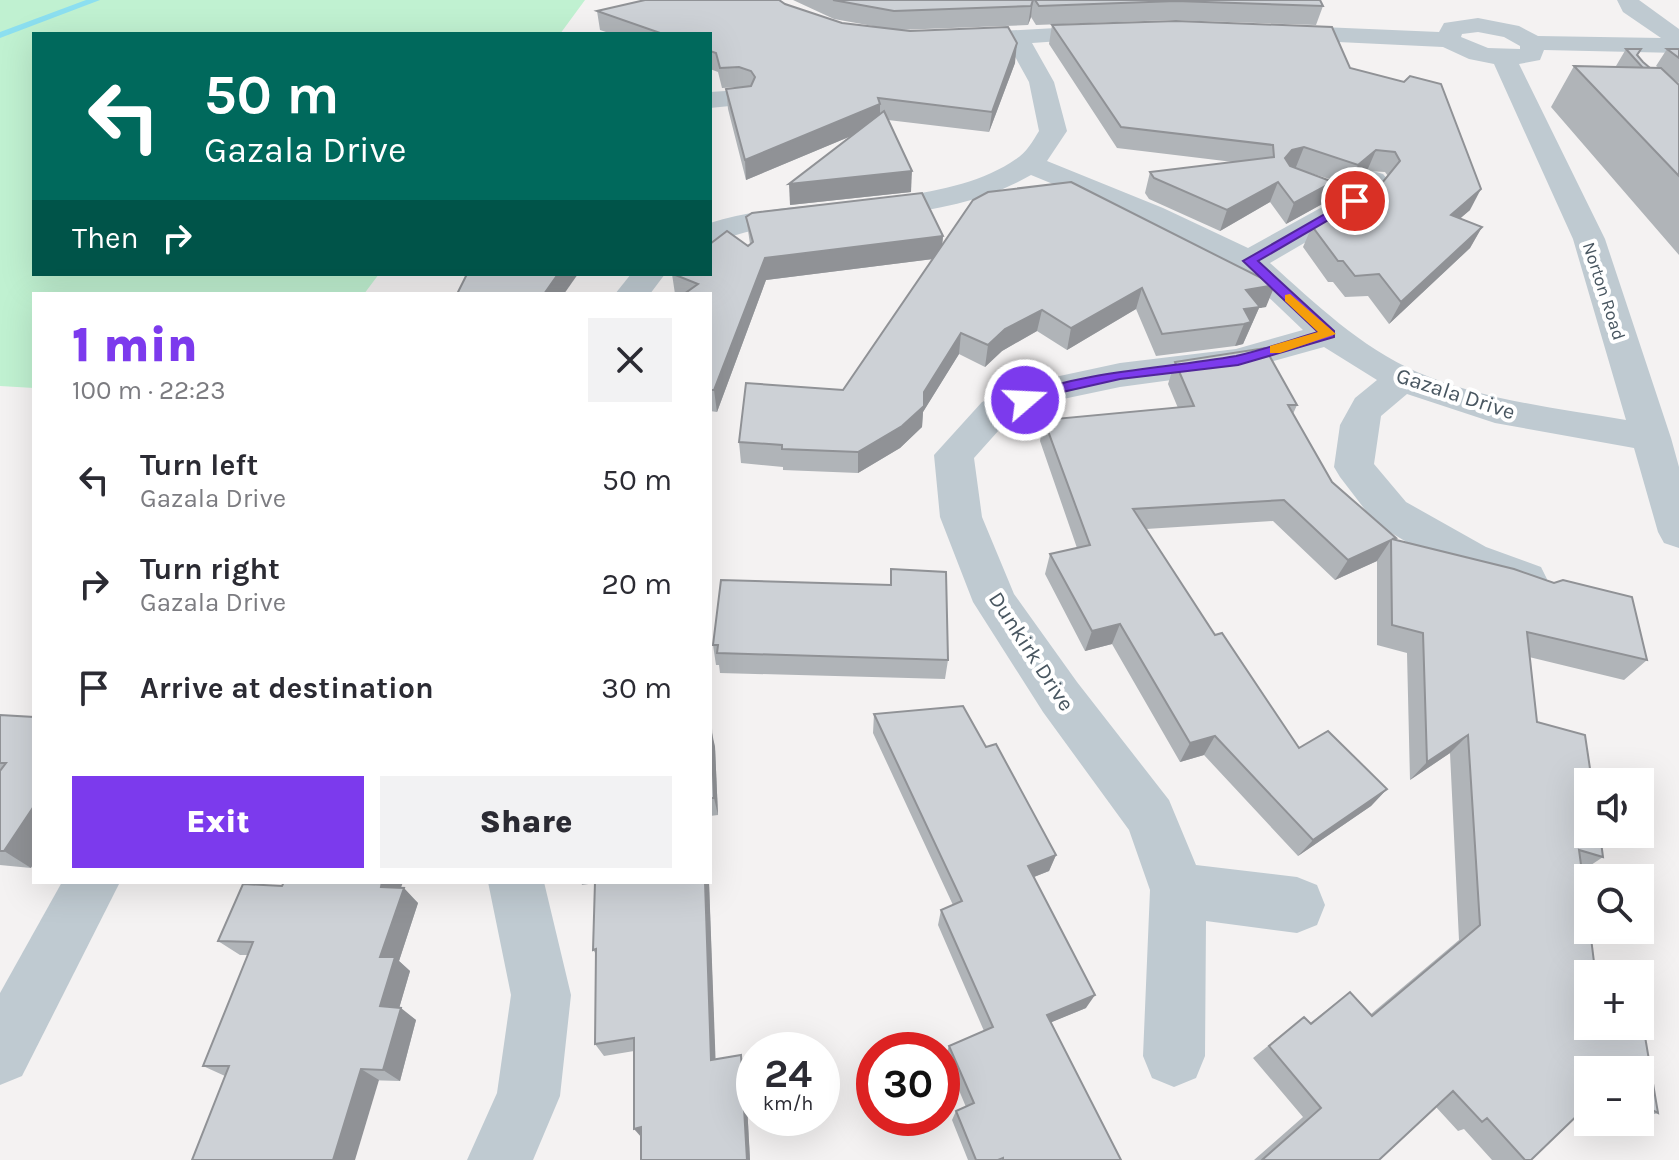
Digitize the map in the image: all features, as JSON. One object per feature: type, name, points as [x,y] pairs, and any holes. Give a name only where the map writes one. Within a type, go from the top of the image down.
[{"type":"street","points":[[1628,0],[1631,7],[1679,40]]},
{"type":"street","points":[[1448,40],[1452,28],[1471,16],[1533,43],[1679,46]]},
{"type":"street","points":[[939,39],[1140,31]]},
{"type":"street","points":[[1258,32],[1448,40],[1469,53],[1504,59],[1531,55],[1533,43]]},
{"type":"street","points":[[714,227],[989,186],[1029,164],[1053,131],[1049,96],[1039,68],[1016,38]]},
{"type":"street","name":"Norton Road","points":[[1504,59],[1589,239],[1679,532]]},
{"type":"street","points":[[712,100],[741,98]]},
{"type":"street","name":"Gazala Drive","points":[[1029,164],[1152,214],[1249,261],[1328,334],[1403,380],[1495,410],[1652,438]]},
{"type":"street","points":[[1249,261],[1364,190],[1325,190]]},
{"type":"street","points":[[634,292],[647,276]]},
{"type":"street","name":"Dunkirk Drive","points":[[1174,1056],[1178,890],[1150,817],[1060,697],[995,602],[961,517],[954,455],[995,411],[1054,389],[1120,375],[1238,360],[1328,334]]},
{"type":"street","points":[[1403,380],[1382,393],[1358,418],[1354,467],[1391,513],[1471,559],[1536,583]]},
{"type":"street","points":[[0,1054],[91,884]]},
{"type":"street","points":[[500,1160],[528,1096],[541,995],[516,884]]},
{"type":"street","points":[[1178,890],[1297,905]]},
{"type":"green space","points":[[0,0],[585,0],[561,32],[32,32],[32,276],[378,276],[366,292],[32,292],[32,388],[0,386]]},
{"type":"building","points":[[645,0],[779,0],[842,23],[910,31],[1008,27],[1017,43],[992,112],[878,98],[880,104],[745,160],[726,89],[751,86],[755,77],[751,71],[739,67],[720,68],[716,53],[712,52],[712,32],[657,32],[597,11]]},
{"type":"building","points":[[833,0],[1033,0],[1031,6],[894,11]]},
{"type":"building","points":[[1035,0],[1320,0],[1323,6],[1176,1],[1039,6]]},
{"type":"building","points":[[1176,21],[1332,27],[1350,68],[1404,82],[1410,76],[1441,84],[1481,189],[1451,215],[1482,227],[1401,302],[1379,274],[1355,276],[1343,261],[1338,261],[1312,226],[1378,188],[1400,161],[1395,152],[1376,150],[1358,165],[1304,147],[1292,150],[1285,158],[1290,166],[1333,182],[1294,203],[1278,182],[1227,210],[1154,178],[1150,172],[1274,157],[1273,145],[1121,127],[1052,25]]},
{"type":"building","points":[[1626,49],[1641,49],[1637,55],[1650,68],[1643,68]]},
{"type":"building","points":[[1667,49],[1679,49],[1679,58]]},
{"type":"building","points":[[1574,66],[1661,68],[1679,85],[1679,176]]},
{"type":"building","points":[[884,111],[912,171],[789,184]]},
{"type":"building","points":[[1071,182],[1275,285],[1246,290],[1260,307],[1244,309],[1251,322],[1244,324],[1162,334],[1142,288],[1071,328],[1042,310],[1005,329],[988,345],[961,333],[924,392],[924,406],[902,426],[858,452],[782,449],[782,445],[739,442],[746,383],[843,390],[973,200],[988,192]]},
{"type":"building","points":[[922,193],[943,236],[765,258],[712,390],[712,292],[687,292],[698,284],[678,276],[712,276],[712,242],[727,231],[748,246],[753,242],[746,217],[752,213]]},
{"type":"building","points":[[466,276],[557,276],[545,292],[458,292]]},
{"type":"building","points":[[1265,348],[1297,405],[1288,405],[1332,482],[1396,538],[1392,539],[1514,569],[1554,583],[1563,580],[1632,597],[1647,660],[1527,632],[1537,722],[1585,735],[1590,768],[1574,768],[1574,848],[1602,848],[1603,857],[1579,850],[1581,864],[1574,864],[1574,944],[1592,944],[1594,960],[1574,960],[1574,1040],[1646,1040],[1648,1056],[1574,1056],[1574,1119],[1531,1160],[1525,1160],[1487,1118],[1482,1122],[1453,1091],[1379,1160],[1262,1160],[1321,1108],[1269,1046],[1304,1017],[1311,1024],[1350,992],[1372,1016],[1480,925],[1468,735],[1427,762],[1423,633],[1392,625],[1391,540],[1348,560],[1284,500],[1133,509],[1215,635],[1222,633],[1299,748],[1328,731],[1387,789],[1313,840],[1215,736],[1190,743],[1120,624],[1092,631],[1050,554],[1090,545],[1044,420],[1194,406],[1175,362]]},
{"type":"building","points":[[891,569],[946,572],[948,660],[717,653],[718,645],[713,645],[721,580],[891,585]]},
{"type":"building","points":[[963,706],[986,747],[996,744],[1056,855],[1028,866],[1095,995],[1047,1015],[1121,1160],[976,1160],[960,1121],[960,1109],[974,1103],[960,1071],[960,1041],[993,1027],[941,910],[962,901],[874,714]]},
{"type":"building","points":[[0,715],[32,717],[32,809],[4,851],[0,851],[0,771],[6,763],[0,763]]},
{"type":"building","points":[[712,751],[714,798],[712,798]]},
{"type":"building","points":[[243,884],[382,884],[381,887],[404,888],[380,957],[395,957],[380,1006],[401,1008],[383,1070],[361,1069],[333,1160],[192,1160],[229,1066],[203,1066],[253,942],[218,941]]},
{"type":"building","points":[[595,884],[705,884],[711,1060],[736,1056],[736,1136],[746,1136],[747,1160],[641,1160],[641,1127],[634,1129],[634,1038],[595,1044],[596,949],[593,950]]},
{"type":"building","points":[[1654,1089],[1658,1113],[1654,1111]]},
{"type":"waterway","points":[[0,35],[95,0]]},
{"type":"slow traffic","points":[[1275,349],[1328,334],[1290,298]]},
{"type":"route","points":[[1025,400],[1054,389],[1120,375],[1238,360],[1328,334],[1249,261],[1355,201]]}]
